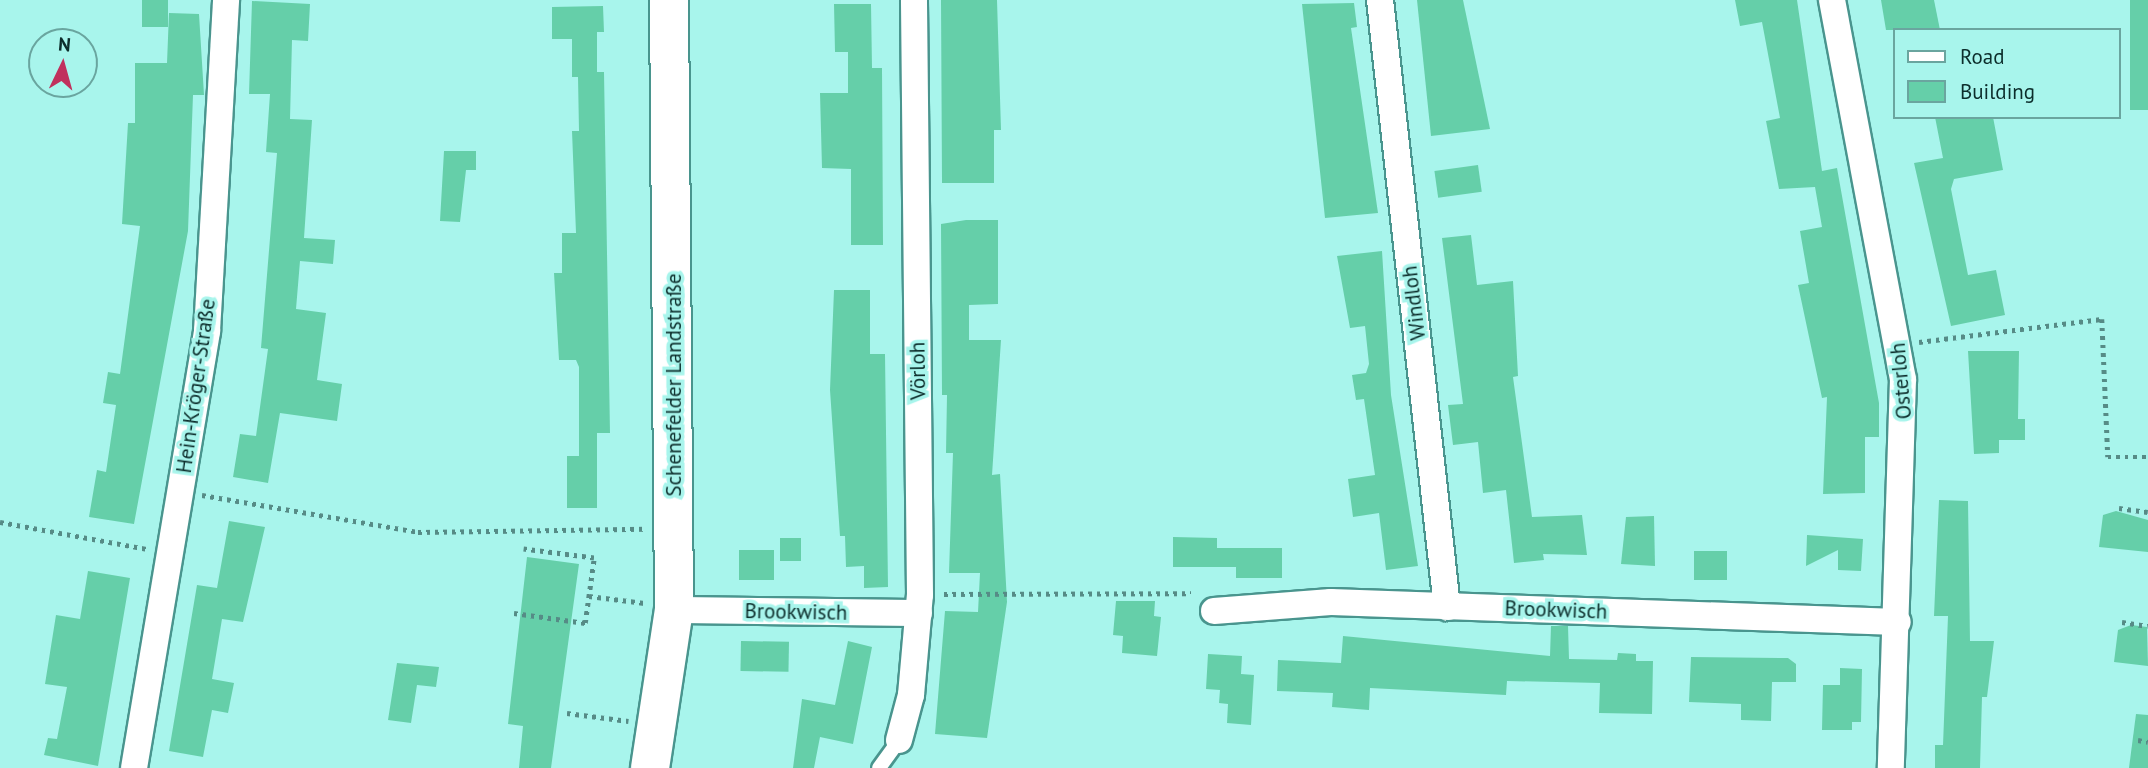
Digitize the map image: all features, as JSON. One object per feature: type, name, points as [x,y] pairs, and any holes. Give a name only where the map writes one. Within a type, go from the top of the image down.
[{"type":"main road","name":"Schenefelder Landstraße","points":[[650,768],[660,607],[669,0]]},
{"type":"street","name":"Hein-Kröger-Straße","points":[[134,768],[207,331],[226,0]]},
{"type":"street","name":"Vörloh","points":[[899,740],[911,695],[927,603],[914,0]]},
{"type":"street","name":"Windloh","points":[[1380,0],[1447,607]]},
{"type":"street","name":"Osterloh","points":[[1832,0],[1903,379],[1898,622],[1891,768]]},
{"type":"street","name":"Brookwisch","points":[[1214,611],[1331,602],[1898,622]]},
{"type":"street","name":"Brookwisch","points":[[660,607],[927,603]]},
{"type":"lane","points":[[879,768],[899,740]]},
{"type":"path","points":[[1916,343],[2102,319],[2108,457],[2148,457]]},
{"type":"path","points":[[180,492],[418,533],[650,529]]},
{"type":"path","points":[[2119,508],[2148,512]]},
{"type":"path","points":[[0,522],[170,554]]},
{"type":"path","points":[[514,613],[585,623],[594,558],[524,549]]},
{"type":"path","points":[[927,603],[1191,593]]},
{"type":"path","points":[[589,596],[660,607]]},
{"type":"path","points":[[2122,622],[2148,626]]},
{"type":"path","points":[[567,713],[634,722]]},
{"type":"path","points":[[2138,740],[2148,742]]},
{"type":"building","points":[[142,0],[168,0],[168,27],[142,27]]},
{"type":"building","points":[[941,0],[997,0],[1001,130],[994,130],[994,183],[942,183]]},
{"type":"building","points":[[1417,0],[1463,0],[1490,129],[1431,136]]},
{"type":"building","points":[[1735,0],[1797,0],[1822,171],[1837,168],[1879,403],[1879,437],[1865,437],[1865,493],[1823,494],[1827,397],[1822,398],[1798,285],[1809,283],[1800,231],[1822,227],[1815,187],[1779,189],[1766,121],[1780,118],[1762,22],[1740,26]]},
{"type":"building","points":[[1881,0],[1934,0],[1940,28],[1886,30]]},
{"type":"building","points":[[2130,0],[2148,0],[2148,110],[2130,110]]},
{"type":"building","points":[[252,1],[310,4],[308,41],[292,40],[290,119],[312,120],[304,238],[335,240],[333,264],[300,261],[296,309],[326,313],[317,380],[342,384],[337,421],[280,413],[268,483],[233,477],[240,434],[256,436],[268,349],[261,348],[277,153],[266,152],[270,94],[249,94]]},
{"type":"building","points":[[1354,3],[1357,27],[1351,28],[1378,213],[1325,218],[1302,4]]},
{"type":"building","points":[[834,4],[871,4],[872,68],[882,68],[883,245],[851,245],[851,169],[822,168],[820,93],[848,93],[848,52],[835,52]]},
{"type":"building","points":[[603,6],[604,32],[597,32],[597,72],[604,72],[610,433],[597,433],[597,508],[567,508],[567,456],[579,456],[579,367],[576,360],[559,360],[554,273],[562,273],[562,233],[576,233],[572,131],[579,131],[578,77],[572,77],[572,39],[552,39],[552,7]]},
{"type":"building","points":[[169,13],[199,14],[204,95],[193,95],[188,231],[134,524],[89,517],[97,470],[106,472],[116,405],[103,403],[108,372],[120,374],[140,226],[122,224],[128,123],[135,123],[135,63],[167,63]]},
{"type":"building","points":[[1935,119],[1993,119],[2003,170],[1954,179],[1951,189],[1968,275],[1996,270],[2005,315],[1951,326],[1914,163],[1943,158]]},
{"type":"building","points":[[444,151],[476,151],[476,170],[466,170],[460,222],[440,221]]},
{"type":"building","points":[[1478,165],[1482,192],[1438,198],[1434,171]]},
{"type":"building","points":[[966,220],[998,220],[998,304],[969,305],[969,340],[1001,340],[992,475],[1000,474],[1007,602],[987,738],[935,734],[945,611],[978,612],[980,573],[949,573],[953,453],[946,453],[947,395],[942,395],[941,224]]},
{"type":"building","points":[[1471,235],[1477,285],[1513,281],[1518,376],[1513,377],[1532,517],[1582,515],[1587,555],[1543,554],[1544,560],[1514,563],[1506,490],[1483,493],[1478,442],[1453,445],[1448,405],[1463,404],[1442,238]]},
{"type":"building","points":[[1382,251],[1391,395],[1418,566],[1386,570],[1379,513],[1353,517],[1348,479],[1375,475],[1364,399],[1356,400],[1352,375],[1366,373],[1369,364],[1365,326],[1350,328],[1337,256]]},
{"type":"building","points":[[834,290],[870,290],[870,354],[885,354],[888,587],[864,588],[864,566],[846,567],[845,536],[840,536],[830,390]]},
{"type":"building","points":[[1968,351],[2019,351],[2018,419],[2025,419],[2025,440],[1999,440],[1999,453],[1974,454]]},
{"type":"building","points":[[1939,500],[1968,501],[1970,641],[1994,641],[1987,697],[1982,697],[1980,768],[1935,768],[1935,745],[1943,745],[1948,616],[1934,616]]},
{"type":"building","points":[[2116,511],[2148,520],[2148,552],[2099,547],[2103,515]]},
{"type":"building","points":[[1654,516],[1655,566],[1621,564],[1626,517]]},
{"type":"building","points":[[229,521],[265,527],[243,622],[222,619],[212,679],[234,683],[228,713],[212,710],[203,757],[169,751],[197,585],[217,588]]},
{"type":"building","points":[[1807,535],[1863,539],[1861,571],[1838,570],[1838,550],[1806,566]]},
{"type":"building","points":[[1173,537],[1217,538],[1217,548],[1282,548],[1282,578],[1236,578],[1236,567],[1173,567]]},
{"type":"building","points":[[780,538],[801,538],[801,561],[780,561]]},
{"type":"building","points":[[739,550],[774,550],[774,580],[739,580]]},
{"type":"building","points":[[1694,551],[1727,551],[1727,580],[1694,580]]},
{"type":"building","points":[[527,557],[579,564],[551,768],[519,768],[523,726],[508,724]]},
{"type":"building","points":[[88,571],[130,578],[98,766],[44,755],[48,738],[57,739],[67,687],[45,684],[56,615],[80,619]]},
{"type":"building","points":[[1116,601],[1155,601],[1154,616],[1161,617],[1157,656],[1122,653],[1123,636],[1113,635]]},
{"type":"building","points":[[2131,625],[2147,627],[2148,666],[2114,662],[2118,630]]},
{"type":"building","points":[[1551,626],[1568,626],[1569,659],[1617,660],[1618,653],[1636,654],[1636,661],[1653,661],[1652,714],[1599,713],[1600,683],[1507,681],[1506,695],[1370,688],[1369,710],[1332,707],[1333,693],[1277,691],[1278,660],[1341,663],[1343,636],[1550,656]]},
{"type":"building","points":[[741,641],[789,642],[788,672],[740,671]]},
{"type":"building","points":[[848,641],[872,647],[853,744],[820,737],[814,768],[793,768],[802,699],[835,705]]},
{"type":"building","points":[[1208,654],[1242,656],[1241,674],[1254,675],[1251,725],[1227,723],[1228,704],[1219,703],[1220,690],[1206,689]]},
{"type":"building","points":[[1691,657],[1788,658],[1796,664],[1796,682],[1772,682],[1771,721],[1741,720],[1741,704],[1689,702]]},
{"type":"building","points":[[397,663],[439,667],[436,687],[417,685],[411,723],[388,720]]},
{"type":"building","points":[[1840,668],[1862,669],[1861,722],[1852,722],[1852,730],[1822,730],[1823,685],[1840,685]]},
{"type":"building","points":[[2136,714],[2148,715],[2148,768],[2129,768]]}]
